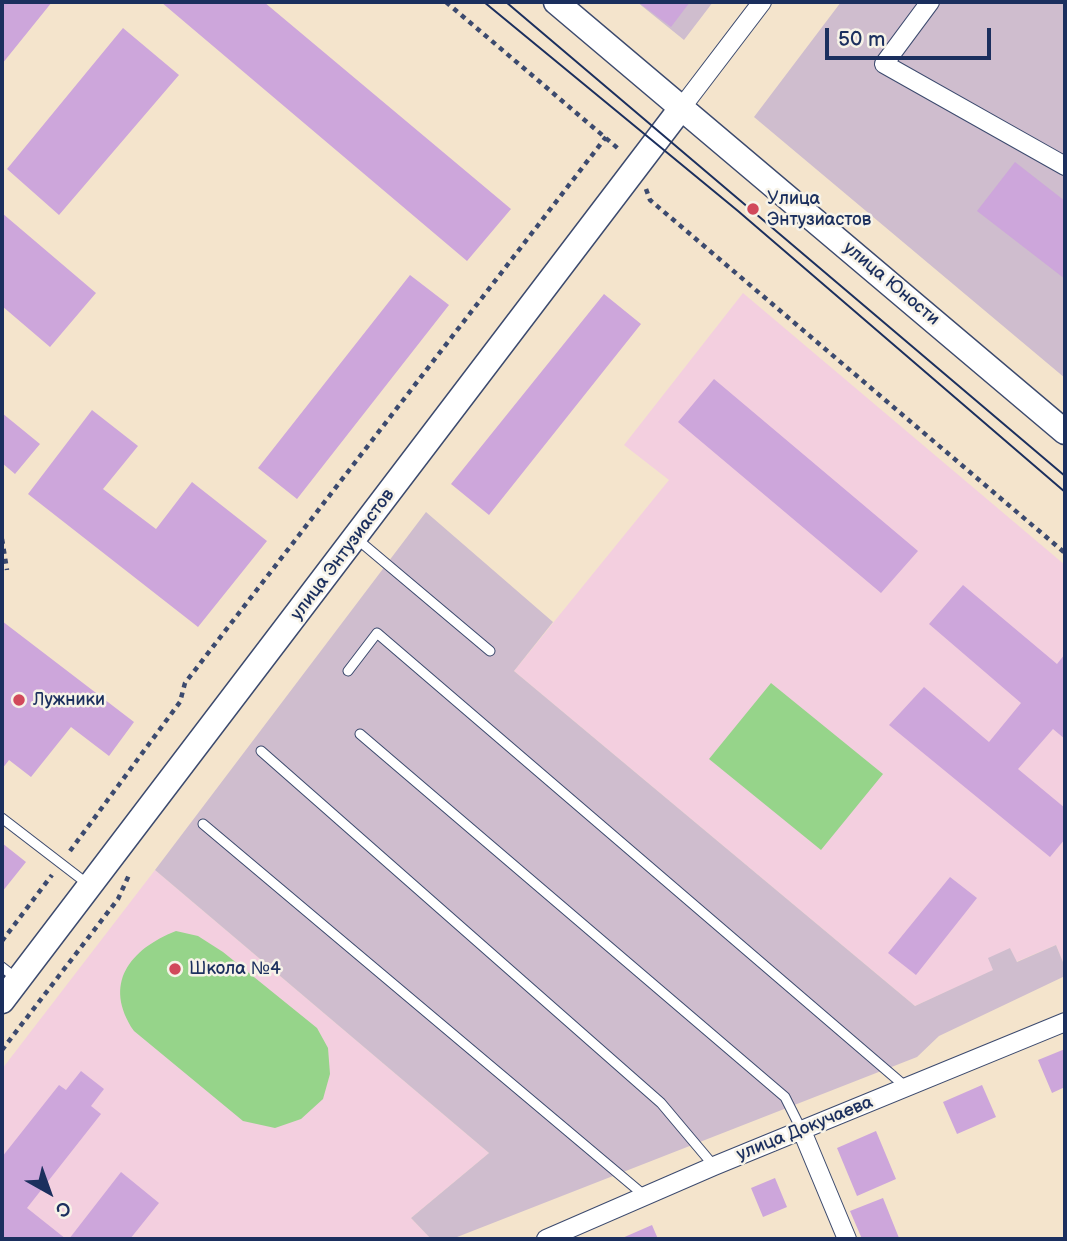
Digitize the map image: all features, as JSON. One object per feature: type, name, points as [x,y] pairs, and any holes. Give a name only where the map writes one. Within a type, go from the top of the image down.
[{"type":"street","name":"улица Юности","points":[[556,2],[1065,432]]},
{"type":"street","points":[[682,107],[762,2]]},
{"type":"street","points":[[930,2],[884,64],[1065,166]]},
{"type":"street","name":"улица Энтузиастов","points":[[2,1002],[10,973],[90,886],[682,107]]},
{"type":"street","name":"улица Докучаева","points":[[546,1239],[714,1166],[1065,1022]]},
{"type":"street","points":[[802,1131],[847,1239]]},
{"type":"lane","points":[[355,538],[490,651]]},
{"type":"lane","points":[[348,671],[377,634],[906,1087]]},
{"type":"lane","points":[[360,734],[785,1097],[802,1131]]},
{"type":"lane","points":[[261,751],[661,1103],[714,1166]]},
{"type":"lane","points":[[2,818],[90,886]]},
{"type":"lane","points":[[203,824],[646,1197]]},
{"type":"path","points":[[446,2],[638,165],[650,200],[1065,553]]},
{"type":"path","points":[[2,941],[180,702],[185,683],[606,137]]},
{"type":"path","points":[[2,539],[7,570]]},
{"type":"shaded area","points":[[637,2],[713,2],[684,40]]},
{"type":"shaded area","points":[[841,2],[1065,2],[1065,378],[754,117]]},
{"type":"shaded area","points":[[743,293],[1065,565],[1065,967],[1056,945],[1016,962],[1010,948],[994,970],[915,1006],[514,671],[669,480],[624,445]]},
{"type":"shaded area","points":[[426,512],[553,622],[514,671],[915,1006],[993,970],[988,958],[1010,948],[1017,962],[1056,945],[1065,967],[1065,976],[939,1036],[917,1057],[452,1239],[431,1239],[411,1218],[489,1153],[155,870]]},
{"type":"shaded area","name":"Школа №4","points":[[155,870],[489,1153],[411,1218],[431,1239],[2,1239],[2,1069]]},
{"type":"green space","points":[[771,683],[883,774],[821,850],[709,759]]},
{"type":"green space","points":[[176,931],[198,936],[223,952],[317,1028],[328,1048],[330,1074],[323,1099],[301,1119],[275,1128],[243,1121],[134,1031],[125,1014],[121,998],[121,983],[126,970],[134,958],[146,948]]},
{"type":"building","points":[[2,2],[52,2],[2,64]]},
{"type":"building","points":[[161,2],[264,2],[511,209],[467,261]]},
{"type":"building","points":[[638,2],[690,2],[671,27]]},
{"type":"building","points":[[123,28],[179,75],[59,215],[7,169]]},
{"type":"building","points":[[1015,162],[1065,201],[1065,279],[977,211]]},
{"type":"building","points":[[2,213],[96,293],[50,347],[2,306]]},
{"type":"building","points":[[410,275],[449,305],[297,499],[258,468]]},
{"type":"building","points":[[604,294],[641,324],[489,515],[451,484]]},
{"type":"building","points":[[714,379],[918,551],[881,593],[678,422]]},
{"type":"building","points":[[92,410],[138,446],[103,489],[156,529],[192,482],[267,541],[198,627],[28,494]]},
{"type":"building","points":[[2,413],[40,444],[15,474],[2,463]]},
{"type":"building","points":[[963,585],[1057,664],[1065,654],[1065,739],[1053,729],[1018,769],[1065,808],[1065,839],[1050,857],[889,725],[924,687],[989,742],[1021,703],[929,624]]},
{"type":"building","points":[[2,621],[134,722],[109,756],[71,727],[31,777],[9,760],[2,769]]},
{"type":"building","points":[[2,843],[26,862],[2,892]]},
{"type":"building","points":[[950,877],[977,898],[916,975],[888,953]]},
{"type":"building","points":[[1065,1049],[1065,1087],[1052,1093],[1038,1060]]},
{"type":"building","points":[[81,1071],[104,1089],[91,1106],[101,1114],[27,1208],[66,1239],[2,1239],[2,1157],[59,1085],[66,1090]]},
{"type":"building","points":[[982,1085],[996,1117],[957,1134],[943,1102]]},
{"type":"building","points":[[876,1131],[896,1179],[857,1196],[837,1148]]},
{"type":"building","points":[[121,1172],[159,1203],[130,1239],[69,1239]]},
{"type":"building","points":[[775,1178],[787,1207],[763,1217],[751,1188]]},
{"type":"building","points":[[883,1198],[899,1238],[862,1239],[850,1211]]},
{"type":"building","points":[[652,1225],[658,1239],[620,1239]]},
{"type":"tram line","points":[[484,2],[738,211],[1065,492]]},
{"type":"tram line","points":[[506,2],[1065,476]]},
{"type":"place","name":"Улица Энтузиастов","points":[[753,209]]},
{"type":"place","name":"Лужники","points":[[19,700]]},
{"type":"place","name":"Школа №4","points":[[175,969]]}]
